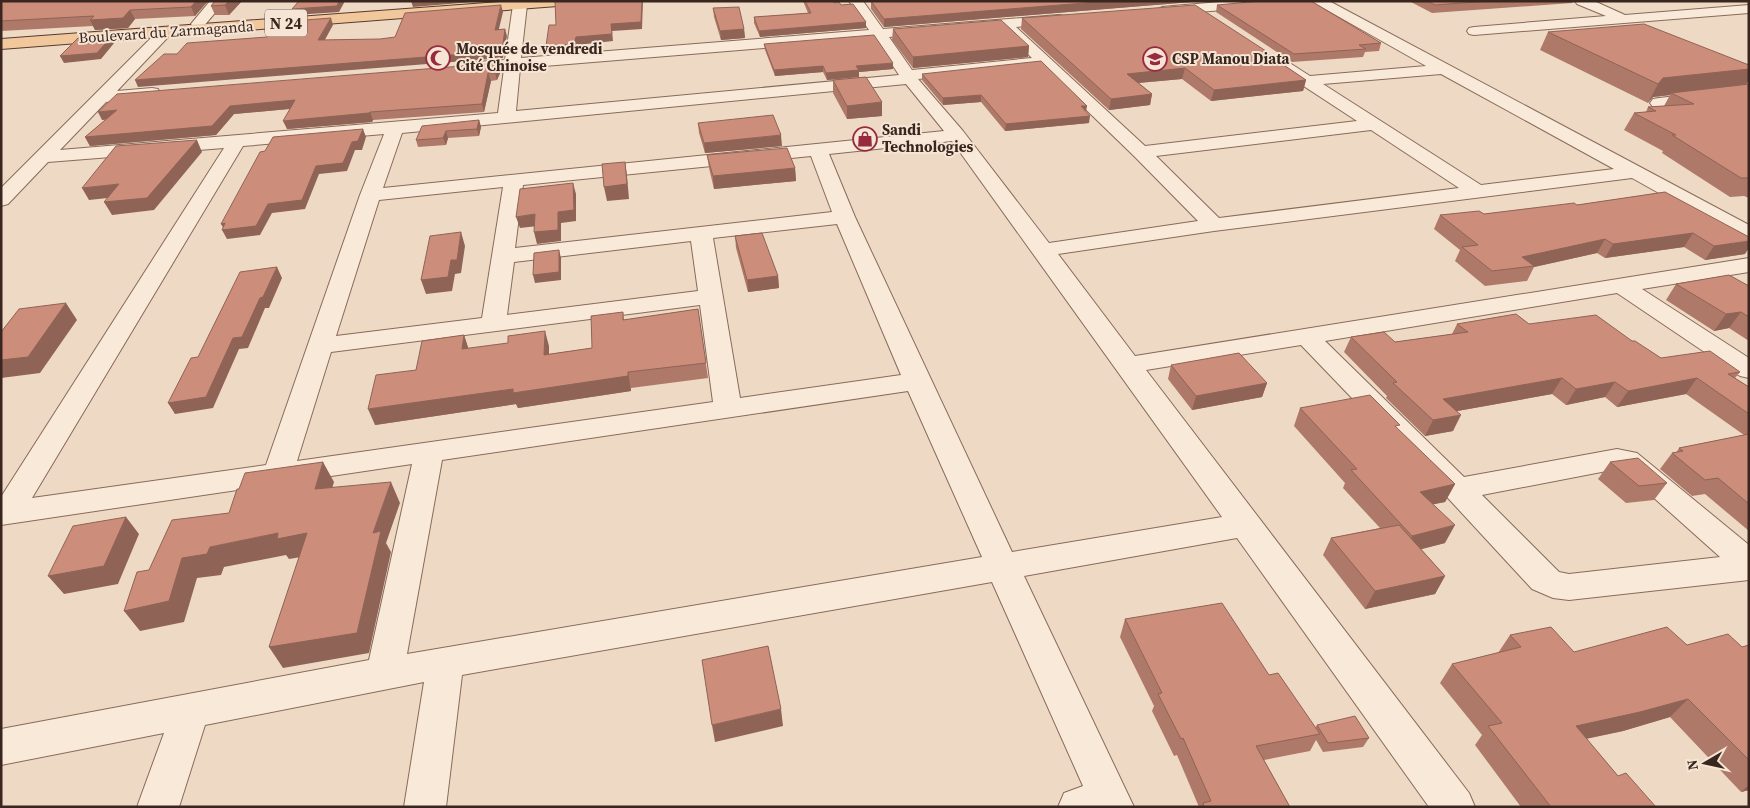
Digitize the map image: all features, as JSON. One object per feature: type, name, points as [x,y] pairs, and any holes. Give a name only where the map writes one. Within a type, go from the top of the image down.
[{"type":"main road","name":"Boulevard du Zarmaganda","points":[[3,40],[496,1]]},
{"type":"main road","name":"Boulevard du Zarmaganda","points":[[3,40],[166,32],[571,1]]},
{"type":"street","points":[[198,24],[218,1]]},
{"type":"street","points":[[856,1],[877,34],[909,77],[957,135],[1043,250],[1454,807]]},
{"type":"street","points":[[1148,12],[1285,1]]},
{"type":"street","points":[[1318,1],[1749,234]]},
{"type":"street","points":[[1582,1],[1630,25]]},
{"type":"street","points":[[1474,31],[1606,21],[1630,25],[1749,9],[1725,1]]},
{"type":"street","points":[[506,118],[520,5]]},
{"type":"street","points":[[1196,8],[1219,24]]},
{"type":"street","points":[[444,69],[1072,18]]},
{"type":"street","points":[[1005,24],[1141,152],[1214,225]]},
{"type":"street","points":[[1,200],[166,32]]},
{"type":"street","points":[[1258,50],[1478,192]]},
{"type":"street","points":[[44,157],[506,118],[909,77],[1046,61]]},
{"type":"street","points":[[1306,81],[1443,68]]},
{"type":"street","points":[[102,97],[170,91]]},
{"type":"street","points":[[1659,103],[1749,93]]},
{"type":"street","points":[[1141,152],[1371,124]]},
{"type":"street","points":[[278,473],[322,345],[370,195],[395,128]]},
{"type":"street","points":[[370,195],[957,135]]},
{"type":"street","points":[[4,514],[237,141]]},
{"type":"street","points":[[818,150],[844,216],[1001,568],[1101,804]]},
{"type":"street","points":[[1043,250],[1214,225],[1636,172]]},
{"type":"street","points":[[494,322],[514,181]]},
{"type":"street","points":[[503,256],[844,216]]},
{"type":"street","points":[[701,233],[728,407]]},
{"type":"street","points":[[1128,364],[1307,337],[1749,265]]},
{"type":"street","points":[[1620,285],[1749,370]]},
{"type":"street","points":[[322,345],[494,322],[711,297]]},
{"type":"street","points":[[1307,337],[1458,489],[1544,580],[1553,585],[1569,587],[1749,565]]},
{"type":"street","points":[[4,514],[728,407],[917,381]]},
{"type":"street","points":[[385,674],[429,452]]},
{"type":"street","points":[[1458,489],[1555,469],[1622,459],[1636,466],[1749,565]]},
{"type":"street","points":[[1,747],[445,663],[1246,525]]},
{"type":"street","points":[[425,807],[445,663]]},
{"type":"street","points":[[158,807],[190,712]]},
{"type":"building","points":[[1,1],[196,1],[191,7],[130,10],[123,18],[90,20],[94,16],[1,21]]},
{"type":"building","points":[[215,1],[229,1],[225,5],[211,6]]},
{"type":"building","points":[[299,1],[339,1],[337,6],[292,9]]},
{"type":"building","points":[[555,1],[642,1],[641,22],[611,24],[612,34],[576,37],[574,44],[546,46],[549,25],[556,25]]},
{"type":"building","points":[[805,1],[833,1],[834,3],[839,2],[841,5],[853,4],[866,22],[759,31],[754,17],[811,13]]},
{"type":"building","points":[[871,1],[1110,1],[884,19]]},
{"type":"building","points":[[1261,1],[1311,1],[1381,43],[1359,45],[1366,49],[1294,54],[1217,5]]},
{"type":"building","points":[[1427,1],[1489,1],[1435,5]]},
{"type":"building","points":[[501,5],[495,30],[505,29],[502,51],[135,80],[164,54],[177,54],[187,43],[267,37],[280,22],[331,18],[318,40],[380,39],[395,37],[405,13]]},
{"type":"building","points":[[1195,5],[1269,53],[1266,53],[1306,80],[1214,90],[1185,68],[1127,74],[1152,94],[1111,99],[1022,18]]},
{"type":"building","points":[[739,7],[744,29],[720,31],[713,8]]},
{"type":"building","points":[[1001,20],[1029,46],[913,57],[893,29]]},
{"type":"building","points":[[1644,24],[1749,65],[1749,69],[1663,78],[1658,84],[1548,32]]},
{"type":"building","points":[[874,35],[893,63],[856,66],[859,70],[826,73],[823,66],[774,70],[764,44]]},
{"type":"building","points":[[112,36],[97,53],[60,56],[78,38]]},
{"type":"building","points":[[1041,61],[1087,106],[1081,106],[1090,116],[1006,124],[981,95],[943,98],[922,74]]},
{"type":"building","points":[[499,63],[495,73],[488,73],[482,104],[370,112],[283,121],[295,100],[230,106],[212,126],[85,137],[117,110],[98,112],[117,94]]},
{"type":"building","points":[[866,77],[882,102],[847,106],[833,80]]},
{"type":"building","points":[[1749,84],[1749,178],[1741,178],[1672,135],[1676,135],[1634,113],[1656,111],[1648,107],[1694,104],[1671,93]]},
{"type":"building","points":[[773,115],[781,135],[704,143],[698,123]]},
{"type":"building","points":[[479,120],[477,129],[446,131],[443,138],[416,140],[422,126]]},
{"type":"building","points":[[363,129],[358,141],[352,142],[343,163],[316,166],[302,200],[268,204],[256,226],[222,230],[225,223],[221,224],[260,152],[265,151],[273,137]]},
{"type":"building","points":[[197,140],[147,198],[104,202],[119,184],[82,188],[116,146]]},
{"type":"building","points":[[787,148],[795,168],[713,176],[707,155]]},
{"type":"building","points":[[625,162],[627,184],[604,187],[602,164]]},
{"type":"building","points":[[573,183],[574,210],[558,212],[558,230],[534,232],[535,214],[516,217],[520,189]]},
{"type":"building","points":[[1665,192],[1749,237],[1749,241],[1714,246],[1693,233],[1613,244],[1605,239],[1522,257],[1534,266],[1492,271],[1462,247],[1478,245],[1440,215],[1479,211],[1484,214],[1574,203],[1577,205]]},
{"type":"building","points":[[461,232],[457,260],[451,260],[448,277],[421,280],[430,236]]},
{"type":"building","points":[[762,233],[778,276],[747,280],[735,236]]},
{"type":"building","points":[[559,250],[559,272],[533,275],[534,253]]},
{"type":"building","points":[[277,267],[242,337],[233,338],[206,397],[168,403],[191,358],[198,357],[240,272]]},
{"type":"building","points":[[1729,275],[1749,286],[1749,317],[1741,312],[1726,314],[1676,284]]},
{"type":"building","points":[[66,303],[28,357],[1,360],[1,332],[19,309]]},
{"type":"building","points":[[698,309],[706,363],[628,372],[628,376],[513,393],[513,389],[368,409],[376,375],[416,370],[422,341],[464,335],[462,349],[508,343],[508,336],[545,331],[544,355],[592,348],[591,316],[623,312],[623,320]]},
{"type":"building","points":[[1516,314],[1529,324],[1596,315],[1632,341],[1635,341],[1661,358],[1710,351],[1740,372],[1728,374],[1749,387],[1749,414],[1697,378],[1628,391],[1615,382],[1576,389],[1562,378],[1443,399],[1461,415],[1433,420],[1393,383],[1397,382],[1351,337],[1384,332],[1395,342],[1468,332],[1457,324]]},
{"type":"building","points":[[1239,353],[1267,383],[1196,396],[1171,365]]},
{"type":"building","points":[[1370,395],[1400,425],[1395,426],[1455,484],[1420,492],[1455,525],[1412,536],[1351,470],[1357,469],[1300,408]]},
{"type":"building","points":[[1749,434],[1749,504],[1718,478],[1705,480],[1672,453],[1683,451],[1679,448]]},
{"type":"building","points":[[1638,458],[1667,483],[1639,486],[1610,462]]},
{"type":"building","points":[[323,462],[315,489],[391,482],[373,533],[381,531],[357,633],[269,647],[307,533],[277,539],[278,533],[210,547],[207,554],[182,558],[169,601],[124,611],[137,572],[149,570],[172,520],[229,513],[245,473]]},
{"type":"building","points":[[126,517],[104,566],[48,576],[73,526]]},
{"type":"building","points":[[1399,525],[1445,576],[1375,591],[1331,538]]},
{"type":"building","points":[[1222,603],[1269,675],[1278,673],[1320,734],[1256,746],[1290,807],[1204,807],[1203,803],[1211,801],[1183,738],[1181,739],[1158,694],[1162,693],[1125,619]]},
{"type":"building","points":[[1551,627],[1574,652],[1667,627],[1687,645],[1728,634],[1742,647],[1749,645],[1749,760],[1688,699],[1576,726],[1618,776],[1626,773],[1656,807],[1551,807],[1488,726],[1502,723],[1452,664],[1521,647],[1510,635]]},
{"type":"building","points":[[768,646],[781,709],[712,725],[702,660]]},
{"type":"building","points":[[1355,716],[1369,738],[1328,743],[1317,725]]},
{"type":"place","name":"Mosquée de vendredi Cité Chinoise","points":[[438,58]]},
{"type":"place","name":"CSP Manou Diata","points":[[1155,59]]},
{"type":"place","name":"Sandi Technologies","points":[[865,139]]}]
